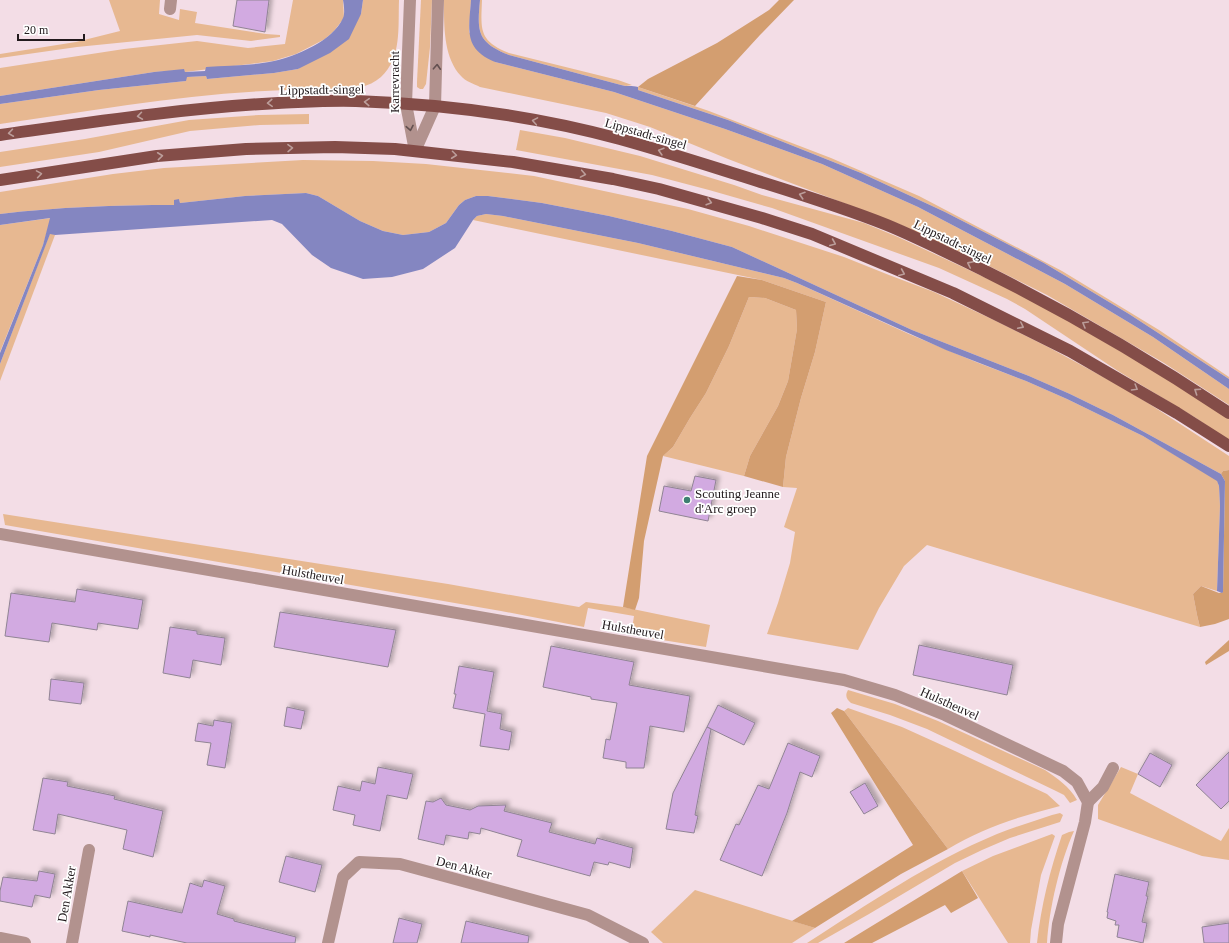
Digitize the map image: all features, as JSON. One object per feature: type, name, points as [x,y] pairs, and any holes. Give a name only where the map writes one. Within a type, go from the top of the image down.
[{"type":"main road","name":"Lippstadt-singel","points":[[0,135],[216,106],[354,101],[435,106],[491,113],[620,139],[839,206],[937,248],[1070,315],[1136,353],[1229,413]]},
{"type":"main road","points":[[0,180],[157,156],[246,149],[335,147],[415,151],[513,162],[613,179],[704,201],[812,234],[953,293],[1070,351],[1177,413],[1229,446]]},
{"type":"street","name":"Karrevracht","points":[[410,0],[406,104],[415,151]]},
{"type":"street","points":[[415,151],[435,106],[438,0]]},
{"type":"street","name":"Hulstheuvel","points":[[0,534],[844,680],[894,695],[945,715],[1063,771],[1077,782],[1088,802]]},
{"type":"street","points":[[1056,943],[1058,924],[1085,822],[1088,802],[1103,787],[1113,768]]},
{"type":"street","name":"Den Akker","points":[[72,943],[88,850]]},
{"type":"street","name":"Den Akker","points":[[328,943],[343,877],[359,862],[400,864],[588,915],[643,943]]},
{"type":"street","points":[[0,938],[25,943]]},
{"type":"shaded area","points":[[109,0],[160,0],[159,14],[179,20],[180,9],[197,12],[195,23],[280,35],[280,37],[251,41],[197,35],[77,47],[0,58],[0,54],[76,42],[120,31]]},
{"type":"shaded area","points":[[293,0],[343,0],[344,18],[334,31],[325,39],[296,54],[273,61],[185,72],[184,70],[154,72],[0,96],[0,68],[124,49],[197,41],[248,48],[285,44]]},
{"type":"shaded area","points":[[363,0],[399,0],[398,41],[393,61],[381,77],[367,85],[352,89],[299,89],[178,98],[0,124],[0,104],[99,90],[186,81],[186,77],[206,76],[207,79],[274,73],[298,69],[361,14]]},
{"type":"shaded area","points":[[421,0],[432,0],[430,47],[426,84],[423,89],[417,87]]},
{"type":"shaded area","points":[[444,0],[471,0],[469,32],[495,62],[614,92],[725,129],[822,164],[918,207],[1065,284],[1153,337],[1229,389],[1229,405],[1164,363],[1047,295],[975,259],[899,224],[728,159],[650,127],[606,113],[480,87],[470,82],[463,78],[455,68],[448,50],[445,30]]},
{"type":"shaded area","points":[[480,0],[482,0],[481,19],[484,33],[492,44],[499,48],[509,53],[618,80],[632,85],[621,85],[509,55],[498,50],[481,35],[479,28]]},
{"type":"shaded area","points":[[779,0],[794,0],[695,106],[638,87],[648,79],[717,43],[769,10]]},
{"type":"shaded area","points":[[638,87],[709,111],[831,158],[919,196],[1062,271],[1159,330],[1229,377],[1229,379],[1129,314],[1044,263],[945,212],[861,173],[728,120],[638,90]]},
{"type":"shaded area","points":[[309,114],[309,124],[260,125],[190,131],[99,152],[0,167],[0,152],[85,139],[189,120],[259,115]]},
{"type":"shaded area","points":[[520,130],[565,138],[640,156],[762,195],[864,223],[898,237],[1012,290],[1146,366],[1229,419],[1229,441],[1196,418],[1118,371],[1025,309],[1007,299],[939,268],[772,208],[709,190],[652,175],[516,150]]},
{"type":"shaded area","points":[[303,160],[373,161],[426,164],[534,176],[688,209],[749,226],[844,257],[934,292],[994,320],[1120,386],[1229,456],[1229,470],[1223,471],[1221,474],[1113,415],[1070,394],[1029,376],[912,330],[732,247],[609,216],[542,203],[488,196],[476,196],[465,200],[459,205],[446,223],[429,232],[403,235],[383,231],[360,221],[318,196],[306,193],[245,196],[180,203],[179,199],[175,205],[87,207],[0,214],[0,192],[113,174],[164,168]]},
{"type":"shaded area","points":[[486,214],[503,216],[638,243],[784,278],[909,334],[1067,399],[1143,436],[1217,480],[1219,486],[1220,506],[1217,591],[1201,586],[1193,594],[1200,627],[927,545],[904,566],[879,608],[858,650],[767,634],[790,563],[795,532],[784,527],[797,488],[783,487],[786,457],[801,398],[815,352],[826,302],[762,280],[473,220],[477,216]]},
{"type":"shaded area","points":[[51,218],[43,245],[0,352],[0,225]]},
{"type":"shaded area","points":[[50,233],[55,235],[0,381],[0,364]]},
{"type":"shaded area","points":[[737,276],[762,280],[826,302],[815,352],[801,398],[786,457],[783,487],[744,476],[750,456],[778,406],[788,381],[797,329],[796,310],[765,298],[749,297],[729,346],[706,393],[673,447],[663,456],[644,541],[639,598],[635,610],[623,607],[647,456]]},
{"type":"shaded area","points":[[749,297],[765,298],[796,310],[797,329],[788,381],[778,406],[750,456],[744,476],[663,456],[673,447],[706,393],[729,346]]},
{"type":"shaded area","points":[[1229,470],[1229,619],[1200,627],[1193,594],[1201,586],[1219,593],[1223,592],[1225,481],[1221,474],[1223,471]]},
{"type":"shaded area","points":[[3,514],[448,584],[579,607],[586,602],[623,607],[710,625],[706,647],[631,635],[634,616],[588,608],[584,627],[501,611],[5,525]]},
{"type":"shaded area","points":[[1229,640],[1229,651],[1206,665],[1205,662]]},
{"type":"shaded area","points":[[848,690],[895,704],[938,721],[1045,770],[1067,787],[1077,800],[1070,803],[1064,795],[927,729],[890,715],[851,703],[846,697]]},
{"type":"shaded area","points":[[837,708],[844,711],[948,849],[901,874],[815,928],[792,921],[913,845],[831,713]]},
{"type":"shaded area","points":[[848,708],[902,727],[955,751],[1047,794],[1060,806],[1002,823],[974,835],[948,849],[844,711]]},
{"type":"shaded area","points":[[1121,767],[1138,774],[1130,793],[1221,841],[1229,828],[1229,860],[1202,856],[1098,819],[1098,805]]},
{"type":"shaded area","points":[[1060,813],[1063,815],[1060,822],[1010,838],[982,850],[955,863],[818,943],[807,943],[900,884],[948,857],[997,834]]},
{"type":"shaded area","points":[[1074,831],[1064,857],[1056,886],[1050,916],[1047,943],[1037,943],[1050,875],[1062,835]]},
{"type":"shaded area","points":[[1052,834],[1055,836],[1041,875],[1030,943],[1008,943],[962,871],[993,856]]},
{"type":"shaded area","points":[[962,871],[978,898],[951,913],[945,905],[872,943],[844,943]]},
{"type":"shaded area","points":[[695,890],[815,928],[792,943],[663,943],[651,932]]},
{"type":"water","points":[[343,0],[363,0],[361,14],[349,39],[330,53],[298,69],[274,73],[207,79],[206,76],[187,77],[186,81],[99,90],[0,104],[0,96],[154,72],[184,69],[185,72],[205,71],[206,67],[257,64],[283,59],[313,46],[331,34],[344,16]]},
{"type":"water","points":[[471,0],[480,0],[479,28],[481,35],[498,50],[509,55],[621,85],[638,87],[638,90],[728,120],[861,173],[945,212],[1044,263],[1129,314],[1229,379],[1229,389],[1153,337],[1065,284],[918,207],[822,164],[725,129],[614,92],[495,62],[485,57],[477,51],[470,37],[469,20]]},
{"type":"water","points":[[306,193],[318,196],[360,221],[383,231],[403,235],[429,232],[446,223],[459,205],[465,200],[476,196],[488,196],[542,203],[609,216],[672,231],[732,247],[912,330],[1029,376],[1113,415],[1221,474],[1225,481],[1223,592],[1217,591],[1220,506],[1219,486],[1217,481],[1143,436],[1067,399],[1026,381],[946,350],[784,278],[638,243],[503,216],[486,214],[477,216],[455,248],[423,269],[392,277],[363,279],[331,268],[312,255],[282,224],[272,220],[55,235],[50,234],[0,364],[0,353],[43,245],[50,218],[0,225],[0,214],[87,207],[174,205],[174,200],[179,199],[180,203],[245,196]]},
{"type":"building","points":[[237,0],[269,0],[265,32],[233,26]]},
{"type":"building","name":"Scouting Jeanne d'Arc groep","points":[[695,476],[716,480],[708,521],[659,511],[664,486],[691,491]]},
{"type":"building","points":[[77,589],[143,600],[138,629],[98,623],[97,630],[52,623],[49,642],[5,636],[11,593],[75,602]]},
{"type":"building","points":[[280,612],[396,630],[388,667],[274,647]]},
{"type":"building","points":[[170,627],[197,631],[197,634],[225,638],[221,665],[193,660],[190,678],[163,673]]},
{"type":"building","points":[[919,645],[1013,665],[1007,695],[913,675]]},
{"type":"building","points":[[551,646],[634,662],[629,685],[690,696],[684,732],[650,726],[644,768],[626,768],[626,762],[603,758],[606,739],[610,740],[617,703],[591,699],[591,697],[543,687]]},
{"type":"building","points":[[459,666],[494,672],[487,711],[502,714],[500,729],[512,732],[509,750],[480,746],[485,714],[453,708]]},
{"type":"building","points":[[51,679],[84,683],[81,704],[49,700]]},
{"type":"building","points":[[718,705],[755,723],[744,745],[707,727]]},
{"type":"building","points":[[287,707],[305,711],[301,729],[284,726]]},
{"type":"building","points":[[214,720],[232,723],[225,768],[207,765],[211,743],[195,741],[198,723],[213,726]]},
{"type":"building","points":[[707,727],[711,729],[695,815],[698,816],[694,833],[666,829],[673,793]]},
{"type":"building","points":[[788,743],[820,756],[812,777],[800,772],[787,813],[762,876],[720,860],[736,824],[739,825],[758,785],[769,789]]},
{"type":"building","points":[[1229,752],[1229,801],[1221,809],[1196,785]]},
{"type":"building","points":[[1150,753],[1172,765],[1160,787],[1138,774]]},
{"type":"building","points":[[378,767],[413,774],[407,799],[387,795],[380,831],[353,825],[355,815],[333,810],[338,786],[360,791],[362,781],[375,784]]},
{"type":"building","points":[[43,778],[68,782],[67,786],[115,796],[114,799],[163,811],[153,857],[123,849],[127,830],[58,814],[55,834],[33,830]]},
{"type":"building","points":[[865,783],[878,806],[864,814],[850,792]]},
{"type":"building","points":[[441,798],[446,805],[470,810],[478,806],[506,805],[504,811],[552,823],[549,832],[595,844],[597,838],[633,848],[630,868],[609,862],[608,865],[594,862],[590,876],[517,856],[522,840],[481,828],[480,834],[469,832],[468,839],[446,835],[444,845],[418,839],[426,801],[433,802]]},
{"type":"building","points":[[286,856],[322,865],[315,892],[279,882]]},
{"type":"building","points":[[39,871],[55,874],[50,898],[35,895],[32,907],[0,901],[0,891],[3,877],[37,881]]},
{"type":"building","points":[[1115,874],[1149,882],[1146,896],[1148,896],[1142,922],[1147,923],[1143,943],[1117,937],[1119,925],[1115,925],[1116,921],[1107,918]]},
{"type":"building","points":[[204,880],[225,886],[217,914],[234,919],[234,921],[296,937],[295,943],[187,943],[122,931],[128,901],[182,913],[190,883],[202,887]]},
{"type":"building","points":[[399,918],[422,924],[417,943],[393,943]]},
{"type":"building","points":[[466,921],[529,936],[528,943],[461,943]]},
{"type":"building","points":[[1229,923],[1229,943],[1204,943],[1202,927]]},
{"type":"place","name":"Scouting Jeanne d'Arc groep","points":[[687,500]]}]
